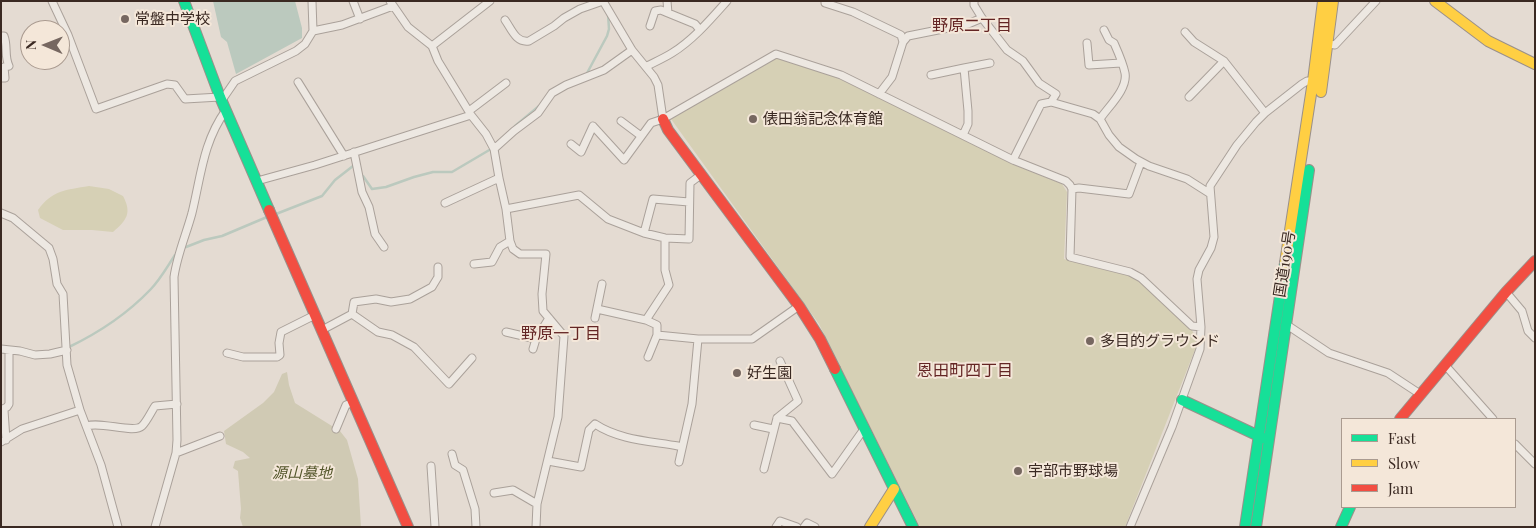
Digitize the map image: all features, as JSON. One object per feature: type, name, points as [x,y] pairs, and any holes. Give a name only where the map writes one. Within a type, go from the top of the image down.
[{"type":"main road","points":[[184,1],[221,99],[408,527]]},
{"type":"main road","name":"国道190号","points":[[1256,527],[1287,325],[1318,81],[1323,1]]},
{"type":"main road","name":"国道190号","points":[[1245,527],[1258,436],[1318,81],[1329,44],[1333,1]]},
{"type":"main road","points":[[1435,1],[1488,41],[1535,64]]},
{"type":"main road","points":[[663,119],[668,130],[799,306],[820,339],[913,527]]},
{"type":"main road","points":[[1401,418],[1506,292],[1535,261]]},
{"type":"main road","points":[[1182,400],[1269,440]]},
{"type":"main road","points":[[870,527],[894,489]]},
{"type":"main road","points":[[1341,527],[1350,508]]},
{"type":"street","points":[[52,1],[68,36],[96,109],[167,84],[174,85],[184,100],[221,99],[235,81],[296,51],[305,44],[313,31],[312,1]]},
{"type":"street","points":[[353,1],[360,18]]},
{"type":"street","points":[[432,46],[490,1]]},
{"type":"street","points":[[505,20],[516,38],[524,42],[529,41],[580,9],[603,1],[632,50],[647,66],[658,85],[663,119]]},
{"type":"street","points":[[668,1],[668,13]]},
{"type":"street","points":[[647,66],[672,53],[700,30],[727,1]]},
{"type":"street","points":[[825,1],[830,6],[853,12],[901,35],[903,42]]},
{"type":"street","points":[[974,1],[974,6],[982,18],[1007,50],[1023,61],[1039,83],[1056,94],[1051,102]]},
{"type":"street","points":[[1329,44],[1335,45],[1376,1]]},
{"type":"street","points":[[313,31],[320,28],[342,25],[392,3],[408,27],[432,46],[438,61],[470,113],[486,134],[494,150],[506,209],[510,241],[514,249],[520,254],[546,254],[542,294],[543,311],[564,336],[558,418],[537,504],[536,527]]},
{"type":"street","points":[[650,26],[655,12],[661,10],[695,24],[700,30]]},
{"type":"street","points":[[879,94],[892,77],[903,42],[908,36],[968,24],[982,18]]},
{"type":"street","points":[[1100,118],[1125,81],[1122,63],[1114,42],[1109,40],[1104,30]]},
{"type":"street","points":[[1185,32],[1194,42],[1224,61],[1265,113]]},
{"type":"street","points":[[1,36],[6,38],[5,56],[9,66],[4,67],[5,78],[1,78]]},
{"type":"street","points":[[508,43],[516,38]]},
{"type":"street","points":[[1087,43],[1089,65],[1122,63]]},
{"type":"street","points":[[494,150],[538,112],[552,93],[566,85],[604,70],[632,50]]},
{"type":"street","points":[[571,144],[581,152],[593,126],[624,160],[650,123],[663,119],[776,54],[841,74],[1013,160],[1066,182],[1072,189],[1070,258],[1130,272],[1141,278],[1192,326],[1201,327]]},
{"type":"street","points":[[1189,97],[1224,61]]},
{"type":"street","points":[[931,75],[990,63]]},
{"type":"street","points":[[963,135],[968,124],[964,68]]},
{"type":"street","points":[[1130,527],[1182,400],[1188,378],[1200,349],[1201,327],[1197,280],[1214,237],[1210,186],[1237,145],[1265,113],[1302,84],[1318,81]]},
{"type":"street","points":[[298,82],[344,156]]},
{"type":"street","points":[[257,181],[344,156],[470,113],[506,83]]},
{"type":"street","points":[[1013,160],[1040,104],[1051,102],[1093,114],[1100,118],[1109,136],[1141,162],[1187,178],[1209,192]]},
{"type":"street","points":[[155,527],[176,453],[177,404],[174,277],[176,262],[192,214],[205,153],[215,125],[226,110]]},
{"type":"street","points":[[621,121],[641,136]]},
{"type":"street","points":[[354,152],[362,192],[369,207],[375,234],[384,247]]},
{"type":"street","points":[[1072,189],[1079,188],[1129,194],[1141,162]]},
{"type":"street","points":[[506,209],[579,195],[608,219],[644,233],[665,238],[689,238],[690,183],[702,174]]},
{"type":"street","points":[[445,203],[499,178]]},
{"type":"street","points":[[644,233],[653,199],[689,202]]},
{"type":"street","points":[[1,213],[13,218],[49,248],[53,259],[57,284],[63,294],[67,365],[80,410],[101,465],[118,527]]},
{"type":"street","points":[[646,320],[668,285],[665,270],[665,238]]},
{"type":"street","points":[[474,264],[492,262],[500,247],[510,241]]},
{"type":"street","points":[[352,314],[354,302],[376,298],[391,302],[410,299],[432,287],[438,277],[438,268]]},
{"type":"street","points":[[595,318],[602,284]]},
{"type":"street","points":[[1506,292],[1522,311],[1528,331],[1535,338]]},
{"type":"street","points":[[657,335],[698,339],[752,339],[799,306]]},
{"type":"street","points":[[597,309],[657,324],[657,335],[648,357]]},
{"type":"street","points":[[322,330],[352,314]]},
{"type":"street","points":[[352,314],[378,332],[392,335],[414,347],[449,384],[472,358]]},
{"type":"street","points":[[227,354],[243,357],[277,357],[280,355],[279,342],[281,332],[315,315]]},
{"type":"street","points":[[533,349],[536,339],[549,318]]},
{"type":"street","points":[[1287,325],[1329,353],[1388,373],[1420,394]]},
{"type":"street","points":[[506,332],[536,339]]},
{"type":"street","points":[[679,462],[692,404],[698,339]]},
{"type":"street","points":[[67,350],[35,356],[20,351],[5,350],[9,404],[2,410],[4,441],[22,429],[80,410]]},
{"type":"street","points":[[764,469],[777,418],[798,400],[780,361]]},
{"type":"street","points":[[1445,365],[1491,418]]},
{"type":"street","points":[[336,429],[346,405],[354,402]]},
{"type":"street","points":[[86,426],[94,423],[134,430],[141,428],[156,406],[177,404]]},
{"type":"street","points":[[777,418],[792,421],[832,474],[864,429]]},
{"type":"street","points":[[548,461],[582,467],[589,430],[595,424],[605,430],[623,436],[678,446]]},
{"type":"street","points":[[754,425],[774,429]]},
{"type":"street","points":[[176,453],[220,436]]},
{"type":"street","points":[[1516,445],[1535,464]]},
{"type":"street","points":[[452,454],[455,465],[463,470],[475,509],[476,527]]},
{"type":"street","points":[[431,466],[435,527]]},
{"type":"street","points":[[494,493],[513,490],[537,504]]},
{"type":"street","points":[[776,527],[780,521],[797,527]]},
{"type":"street","points":[[804,527],[807,523],[815,527]]},
{"type":"shaded area","points":[[213,1],[295,1],[302,28],[302,38],[236,74],[227,42],[221,37]]},
{"type":"shaded area","points":[[776,57],[835,77],[879,96],[1012,164],[1062,184],[1067,192],[1064,259],[1128,275],[1140,281],[1192,330],[1198,342],[1125,527],[920,527],[819,324],[671,119]]},
{"type":"shaded area","points":[[89,186],[109,189],[123,196],[127,207],[127,216],[122,224],[113,232],[63,230],[40,218],[38,210],[49,198],[66,190]]},
{"type":"green space","name":"源山墓地","points":[[287,372],[295,403],[340,431],[347,440],[358,479],[361,527],[243,527],[240,518],[238,471],[233,468],[235,461],[250,458],[243,452],[226,444],[224,431],[263,403],[274,392],[282,374]]},
{"type":"waterway","points":[[586,75],[607,36],[609,29],[608,14]]},
{"type":"waterway","points":[[515,126],[539,106]]},
{"type":"waterway","points":[[363,176],[372,189],[386,187],[433,172],[452,172],[491,149]]},
{"type":"waterway","points":[[276,214],[322,196],[335,180],[353,166]]},
{"type":"waterway","points":[[186,247],[222,236],[267,217]]},
{"type":"waterway","points":[[69,347],[91,336],[132,307],[154,286],[175,255]]},
{"type":"traffic: fast","points":[[184,1],[220,97],[269,210]]},
{"type":"traffic: fast","points":[[1256,527],[1309,170]]},
{"type":"traffic: fast","points":[[1245,527],[1285,263]]},
{"type":"traffic: fast","points":[[835,369],[913,527]]},
{"type":"traffic: fast","points":[[1182,400],[1263,438]]},
{"type":"traffic: fast","points":[[1341,527],[1350,508]]},
{"type":"traffic: slow","points":[[1285,263],[1313,81],[1323,1]]},
{"type":"traffic: slow","points":[[1321,92],[1333,1]]},
{"type":"traffic: slow","points":[[1435,1],[1488,41],[1535,64]]},
{"type":"traffic: slow","points":[[870,527],[894,489]]},
{"type":"traffic: jam","points":[[663,119],[668,130],[799,306],[820,339],[835,369]]},
{"type":"traffic: jam","points":[[269,210],[408,527]]},
{"type":"traffic: jam","points":[[1401,418],[1506,292],[1535,261]]},
{"type":"place","name":"常盤中学校","points":[[125,19]]},
{"type":"place","name":"俵田翁記念体育館","points":[[753,119]]},
{"type":"place","name":"多目的グラウンド","points":[[1090,341]]},
{"type":"place","name":"好生園","points":[[737,373]]},
{"type":"place","name":"宇部市野球場","points":[[1018,471]]},
{"type":"district","name":"野原二丁目","points":[[972,26]]},
{"type":"district","name":"野原一丁目","points":[[561,334]]},
{"type":"district","name":"恩田町四丁目","points":[[965,371]]}]
